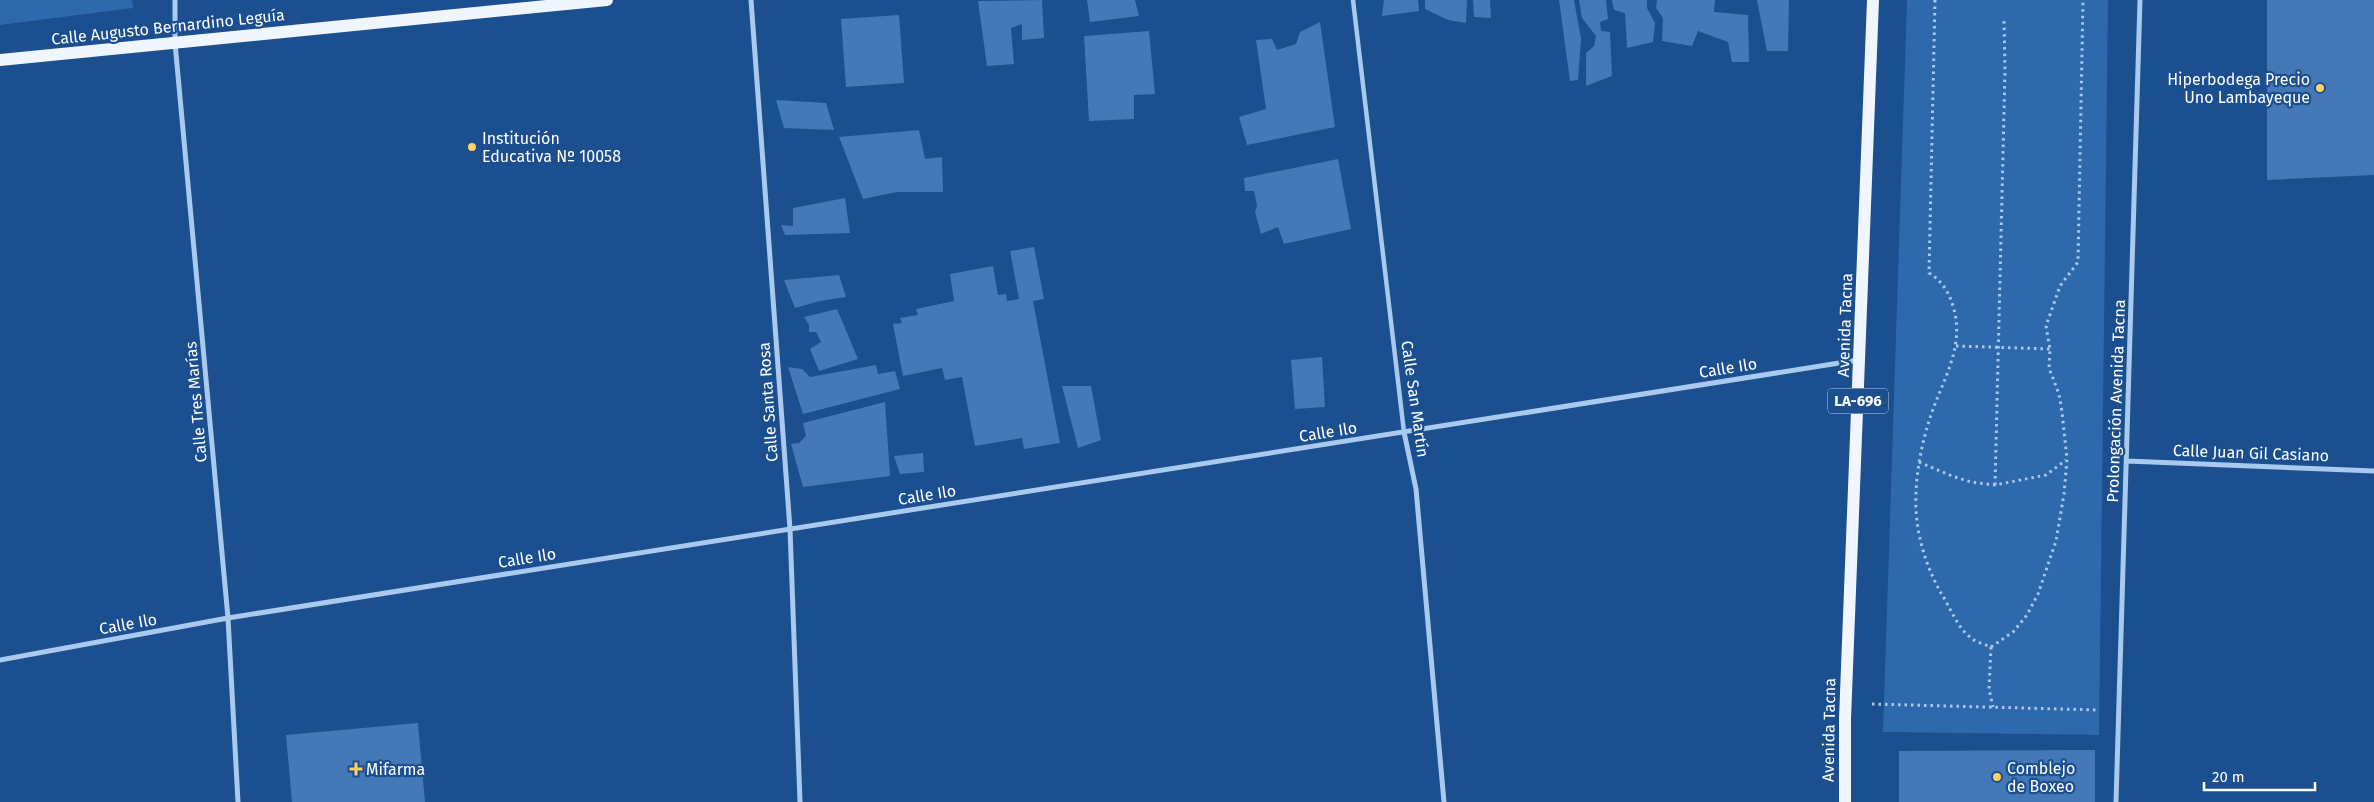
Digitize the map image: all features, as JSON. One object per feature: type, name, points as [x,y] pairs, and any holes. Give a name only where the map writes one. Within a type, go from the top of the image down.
[{"type":"main road","name":"Calle Augusto Bernardino Leguía","points":[[0,60],[607,0]]},
{"type":"main road","name":"Avenida Tacna","points":[[1844,802],[1845,703],[1873,0]]},
{"type":"street","name":"Calle Tres Marías","points":[[175,0],[175,43],[228,618],[238,802]]},
{"type":"street","name":"Calle Santa Rosa","points":[[751,0],[790,529],[800,802]]},
{"type":"street","name":"Calle San Martín","points":[[1353,0],[1404,432],[1416,489],[1444,802]]},
{"type":"street","name":"Prolongación Avenida Tacna","points":[[2116,802],[2140,0]]},
{"type":"street","name":"Calle Ilo","points":[[0,660],[228,618],[1860,360]]},
{"type":"street","name":"Calle Juan Gil Casiano","points":[[2127,461],[2374,471]]},
{"type":"path","points":[[1935,0],[1929,273],[1938,279],[1950,298],[1958,323],[1956,346],[1929,421],[1919,462],[1916,493],[1918,534],[1931,574],[1960,626],[1970,638],[1991,647]]},
{"type":"path","points":[[1991,647],[2014,632],[2027,615],[2038,594],[2056,541],[2064,494],[2067,459],[2059,394],[2049,368],[2050,349],[2046,326],[2050,309],[2060,286],[2078,262],[2083,0]]},
{"type":"path","points":[[1995,485],[2005,71],[2004,19]]},
{"type":"path","points":[[1956,346],[2050,349]]},
{"type":"path","points":[[1919,462],[1971,482],[1995,485],[2046,476],[2067,459]]},
{"type":"path","points":[[1991,647],[1989,689],[1993,707]]},
{"type":"path","points":[[1845,703],[2119,710]]},
{"type":"shaded area","points":[[0,0],[132,0],[133,8],[0,25]]},
{"type":"shaded area","points":[[1907,0],[2108,0],[2099,735],[1883,732]]},
{"type":"building","points":[[1042,0],[1044,38],[1022,40],[1022,24],[1011,28],[1014,64],[987,66],[978,1]]},
{"type":"building","points":[[1087,0],[1135,0],[1139,16],[1090,22]]},
{"type":"building","points":[[1384,0],[1418,0],[1419,11],[1382,16]]},
{"type":"building","points":[[1425,0],[1467,0],[1466,23],[1448,20],[1425,9]]},
{"type":"building","points":[[1473,0],[1490,0],[1491,18],[1474,17]]},
{"type":"building","points":[[1559,0],[1574,0],[1581,39],[1578,80],[1570,81]]},
{"type":"building","points":[[1579,0],[1606,0],[1608,19],[1600,22],[1601,31],[1610,32],[1612,76],[1586,86],[1586,53],[1594,46],[1596,36],[1582,18]]},
{"type":"building","points":[[1612,0],[1647,0],[1647,8],[1655,23],[1653,42],[1627,48],[1625,13],[1614,10]]},
{"type":"building","points":[[1657,0],[1715,0],[1714,12],[1748,15],[1749,62],[1732,62],[1728,42],[1698,31],[1692,46],[1662,41],[1663,18],[1656,8]]},
{"type":"building","points":[[1757,0],[1789,0],[1788,51],[1767,51]]},
{"type":"building","name":"Hiperbodega Precio Uno Lambayeque","points":[[2267,0],[2374,0],[2374,175],[2267,180]]},
{"type":"building","points":[[899,15],[904,83],[846,87],[841,19]]},
{"type":"building","points":[[1320,22],[1335,127],[1247,145],[1239,117],[1266,109],[1256,40],[1272,39],[1277,50],[1296,44],[1300,32]]},
{"type":"building","points":[[1149,31],[1155,94],[1134,95],[1134,119],[1089,121],[1084,36]]},
{"type":"building","points":[[776,100],[826,103],[834,130],[784,128]]},
{"type":"building","points":[[919,130],[925,159],[942,157],[943,192],[897,192],[863,199],[839,137]]},
{"type":"building","points":[[1338,159],[1351,229],[1284,244],[1278,227],[1261,234],[1255,212],[1257,206],[1254,191],[1245,191],[1244,178]]},
{"type":"building","points":[[845,198],[850,233],[785,235],[781,225],[793,226],[793,208]]},
{"type":"building","points":[[1034,247],[1044,299],[1033,301],[1060,443],[1024,449],[1022,438],[975,446],[962,377],[945,380],[942,368],[903,376],[893,324],[902,323],[900,318],[918,315],[916,309],[954,301],[950,274],[993,266],[998,295],[1006,294],[1007,301],[1019,299],[1010,251]]},
{"type":"building","points":[[839,275],[846,297],[820,301],[795,308],[784,280]]},
{"type":"building","points":[[837,309],[858,359],[819,371],[810,349],[821,342],[816,332],[809,332],[809,325],[804,317]]},
{"type":"building","points":[[1322,357],[1325,407],[1295,409],[1291,360]]},
{"type":"building","points":[[876,365],[878,374],[895,371],[900,389],[803,414],[788,367],[802,369],[810,377]]},
{"type":"building","points":[[1062,386],[1091,386],[1101,440],[1078,448]]},
{"type":"building","points":[[885,402],[890,476],[803,487],[791,444],[799,443],[806,436],[803,423]]},
{"type":"building","points":[[923,453],[924,472],[900,474],[894,456]]},
{"type":"building","name":"Mifarma","points":[[418,723],[425,802],[292,802],[286,735]]},
{"type":"building","name":"Comblejo de Boxeo","points":[[2095,750],[2095,802],[1899,802],[1899,751]]},
{"type":"place","name":"Hiperbodega Precio Uno Lambayeque","points":[[2320,88]]},
{"type":"place","name":"Institución Educativa Nº 10058","points":[[472,147]]},
{"type":"place","name":"Mifarma","points":[[356,769]]},
{"type":"place","name":"Comblejo de Boxeo","points":[[1997,777]]}]
